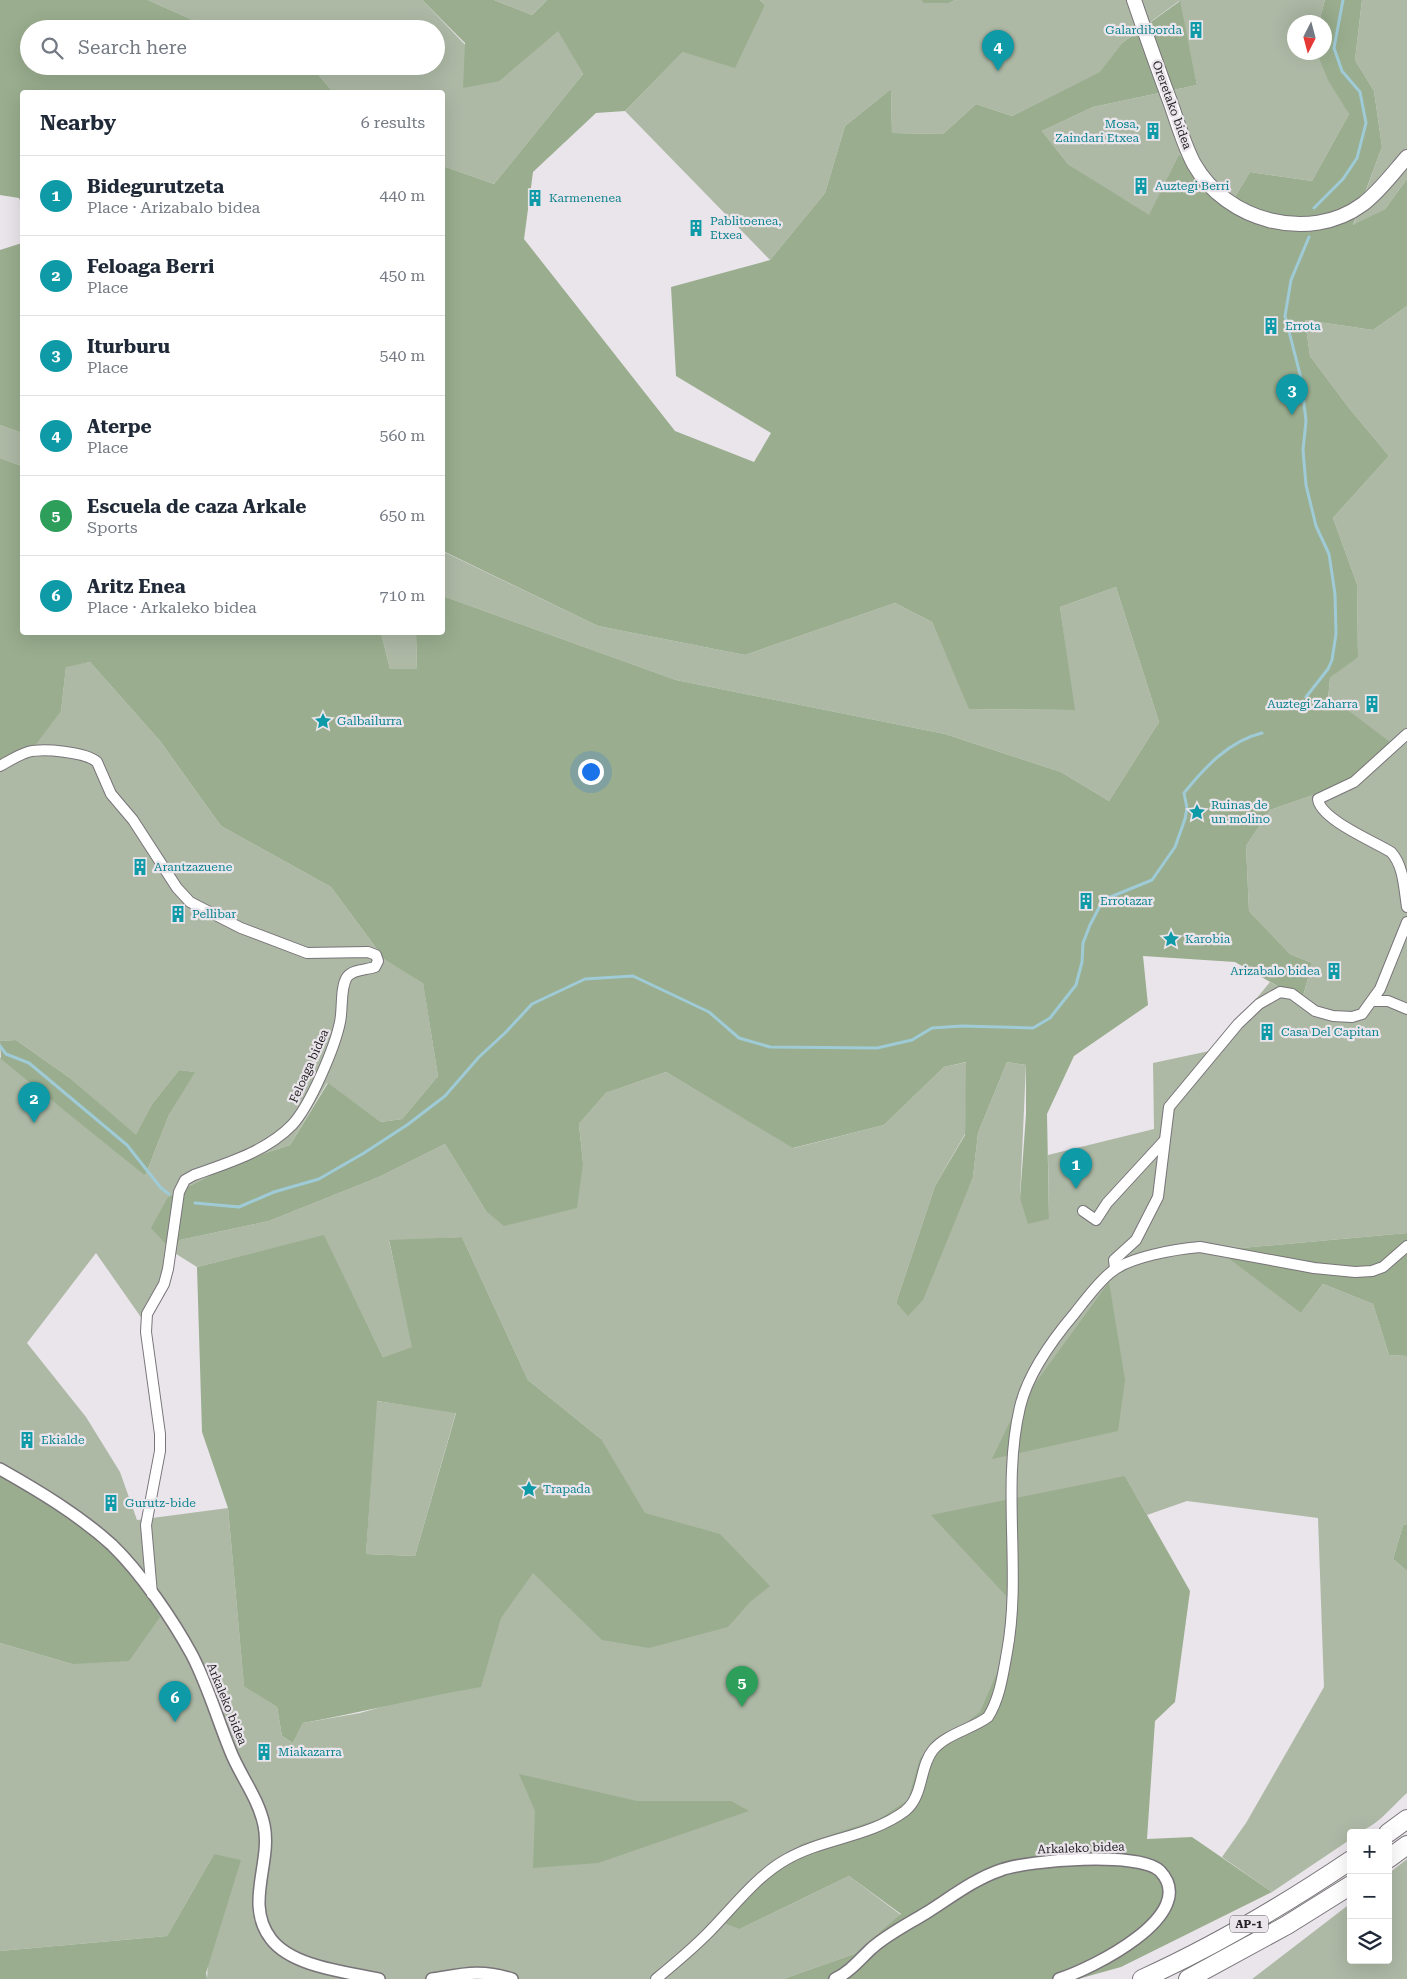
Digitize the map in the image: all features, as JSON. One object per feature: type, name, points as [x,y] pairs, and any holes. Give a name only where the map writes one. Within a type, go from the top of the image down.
[{"type":"highway","points":[[1392,1830],[1407,1819]]},
{"type":"highway","points":[[1392,1856],[1407,1845]]},
{"type":"highway","name":"AP-1","points":[[1142,1979],[1175,1964],[1287,1902],[1347,1863]]},
{"type":"highway","name":"AP-1","points":[[1188,1979],[1288,1925],[1347,1888]]},
{"type":"main road","name":"Oreretako bidea","points":[[1134,0],[1181,134],[1194,164],[1215,192],[1242,210],[1278,222],[1318,223],[1362,205],[1382,186],[1407,157]]},
{"type":"street","points":[[1407,734],[1354,782],[1318,798],[1321,808],[1332,819],[1391,852],[1396,858],[1400,866],[1407,907]]},
{"type":"street","name":"Feloaga bidea","points":[[0,766],[23,754],[35,751],[78,754],[93,758],[97,762],[112,794],[132,820],[177,888],[190,902],[241,928],[297,950],[307,953],[368,952],[376,955],[378,961],[375,967],[352,972],[348,976],[344,985],[342,1011],[335,1044],[305,1109],[277,1138],[258,1150],[185,1180],[179,1192],[174,1214],[168,1269],[164,1284],[147,1314],[146,1332],[160,1434],[160,1451],[146,1525],[152,1595]]},
{"type":"street","points":[[1115,1269],[1114,1260],[1136,1240],[1160,1191],[1169,1107],[1238,1024],[1259,1004],[1275,994],[1287,993],[1315,1010],[1344,1017],[1362,1014],[1373,1001],[1387,973],[1407,922]]},
{"type":"street","points":[[1373,1001],[1388,1001],[1407,1009]]},
{"type":"street","points":[[1084,1211],[1096,1220],[1107,1203],[1164,1140]]},
{"type":"street","points":[[656,1979],[706,1936],[772,1868],[788,1858],[830,1841],[876,1827],[907,1809],[915,1800],[933,1750],[941,1743],[988,1717],[1002,1682],[1012,1616],[1013,1464],[1020,1406],[1036,1371],[1062,1329],[1115,1269],[1165,1252],[1200,1247],[1329,1270],[1364,1272],[1383,1267],[1407,1246]]},
{"type":"street","name":"Arkaleko bidea","points":[[0,1468],[88,1525],[113,1546],[174,1624],[208,1690],[230,1751],[262,1816],[265,1830],[259,1895],[262,1927],[272,1941],[290,1955],[312,1964],[379,1979]]},
{"type":"street","name":"Arkaleko bidea","points":[[835,1979],[850,1971],[880,1943],[981,1878],[1002,1869],[1039,1862],[1122,1860],[1150,1864],[1159,1870],[1168,1886],[1167,1905],[1163,1914],[1149,1928],[1111,1955],[1085,1970],[1059,1979]]},
{"type":"street","points":[[432,1979],[476,1972],[486,1972],[512,1979]]},
{"type":"green space","points":[[0,0],[148,0],[193,20],[20,20],[20,75],[319,75],[331,90],[20,90],[20,201],[19,198],[0,195]]},
{"type":"green space","points":[[148,0],[422,0],[441,20],[193,20]]},
{"type":"green space","points":[[422,0],[494,0],[532,15],[547,0],[760,0],[765,5],[735,68],[683,52],[625,111],[596,113],[533,172],[524,239],[675,431],[754,462],[771,433],[676,376],[671,287],[770,260],[825,193],[845,126],[891,89],[892,133],[943,134],[976,104],[1012,116],[1100,72],[1122,43],[1180,1],[1197,85],[1093,107],[1042,131],[1068,164],[1149,215],[1179,154],[1227,210],[1250,172],[1312,181],[1349,114],[1328,80],[1320,60],[1332,60],[1332,15],[1321,15],[1325,0],[1362,0],[1355,60],[1374,91],[1382,147],[1353,225],[1385,209],[1407,179],[1407,306],[1373,330],[1305,320],[1310,356],[1349,408],[1389,456],[1333,518],[1357,584],[1358,657],[1330,678],[1327,710],[1345,708],[1390,742],[1354,781],[1270,810],[1246,846],[1249,911],[1290,954],[1312,963],[1302,1000],[1235,962],[1143,956],[1148,1005],[1074,1056],[1047,1114],[1049,1219],[1028,1224],[1020,1198],[1026,1114],[1026,1065],[1007,1062],[978,1133],[973,1177],[923,1300],[908,1316],[896,1303],[935,1186],[965,1135],[966,1062],[944,1067],[884,1125],[793,1148],[666,1072],[606,1093],[579,1124],[583,1163],[577,1208],[504,1226],[486,1211],[445,1144],[379,1177],[269,1221],[180,1240],[173,1252],[151,1228],[168,1197],[232,1164],[290,1145],[328,1083],[381,1122],[402,1119],[438,1076],[423,983],[385,960],[331,887],[221,826],[160,741],[90,662],[66,667],[61,711],[24,760],[0,767],[0,458],[20,465],[20,635],[382,635],[390,669],[417,669],[416,635],[445,635],[445,597],[676,680],[945,734],[1061,772],[1109,801],[1159,722],[1116,587],[1060,607],[1075,710],[969,709],[932,622],[895,603],[745,655],[598,626],[445,552],[445,167],[494,184],[583,74],[558,31],[500,81],[463,88],[465,43],[445,23],[445,20],[442,20]]},
{"type":"green space","points":[[494,0],[547,0],[532,15]]},
{"type":"green space","points":[[760,0],[921,0],[923,3],[949,3],[955,0],[1325,0],[1321,15],[1287,15],[1287,60],[1322,60],[1349,114],[1312,181],[1250,172],[1227,210],[1179,154],[1149,216],[1068,164],[1042,131],[1093,107],[1197,85],[1179,1],[1122,43],[1101,72],[1012,116],[976,104],[943,134],[892,133],[891,89],[845,126],[825,193],[770,260],[625,111],[683,52],[765,5]]},
{"type":"green space","points":[[921,0],[955,0],[949,3],[923,3]]},
{"type":"green space","points":[[1362,0],[1407,0],[1407,179],[1385,209],[1353,226],[1382,147],[1374,91],[1355,60]]},
{"type":"green space","points":[[445,24],[500,81],[558,30],[583,74],[494,184],[445,167],[445,90],[331,90],[319,75],[445,75]]},
{"type":"green space","points":[[20,244],[20,432],[0,425],[0,250]]},
{"type":"green space","points":[[1407,306],[1407,1233],[1230,1249],[1301,1313],[1323,1284],[1373,1304],[1389,1355],[1407,1356],[1407,1524],[1403,1525],[1393,1559],[1407,1571],[1407,1793],[1381,1818],[1366,1829],[1347,1829],[1347,1842],[1272,1892],[1222,1857],[1246,1823],[1324,1687],[1318,1518],[1187,1501],[1147,1515],[1125,1476],[1011,1600],[995,1695],[911,1798],[740,1929],[849,1876],[901,1915],[854,1954],[783,1979],[207,1979],[214,1854],[167,1936],[0,1951],[0,1643],[72,1664],[37,1497],[0,1476],[0,1057],[145,1176],[169,1115],[194,1072],[179,1070],[152,1104],[136,1136],[70,1078],[16,1040],[0,1041],[0,767],[61,711],[66,666],[90,662],[160,741],[221,826],[331,887],[385,960],[423,982],[438,1076],[402,1119],[381,1122],[327,1083],[290,1145],[232,1164],[168,1197],[173,1251],[180,1240],[269,1221],[379,1177],[445,1144],[486,1211],[583,1163],[579,1124],[606,1093],[666,1072],[794,1148],[884,1125],[944,1067],[967,1062],[965,1134],[935,1186],[896,1303],[908,1315],[973,1177],[978,1133],[1007,1062],[1026,1065],[1020,1198],[1049,1219],[1048,1155],[1154,1129],[1153,1063],[1214,1050],[1270,982],[1302,1000],[1312,963],[1290,954],[1249,911],[1246,846],[1270,810],[1354,781],[1327,711],[1330,678],[1358,656],[1357,584],[1333,518],[1389,456],[1349,408],[1310,356],[1305,320],[1373,330]],"holes":[[[324,1236],[383,1357],[413,1347],[389,1241],[462,1237],[528,1380],[601,1439],[431,1576],[416,1697],[360,1713],[303,1723],[293,1743],[282,1736],[277,1707],[244,1685],[228,1508],[137,1520],[120,1472],[86,1417],[27,1343],[96,1253],[145,1323],[173,1252],[197,1267]]]},
{"type":"green space","points":[[0,425],[20,432],[20,465],[0,458]]},
{"type":"green space","points":[[445,552],[598,626],[745,655],[895,603],[932,622],[970,709],[1074,710],[1060,607],[1116,587],[1159,722],[1109,801],[1061,772],[945,734],[676,680],[445,597]]},
{"type":"green space","points":[[382,635],[416,635],[417,669],[390,669]]},
{"type":"green space","points":[[16,1040],[70,1078],[136,1135],[152,1104],[179,1070],[195,1072],[169,1115],[145,1176],[1,1059],[0,1041]]},
{"type":"green space","points":[[1407,1233],[1407,1356],[1389,1355],[1373,1304],[1323,1284],[1301,1313],[1227,1257],[1230,1249]]},
{"type":"green space","points":[[324,1235],[383,1357],[412,1347],[389,1240],[462,1237],[528,1380],[601,1439],[645,1513],[720,1534],[770,1586],[750,1602],[728,1627],[649,1648],[602,1640],[533,1573],[501,1618],[481,1687],[303,1723],[293,1743],[282,1736],[277,1707],[244,1686],[228,1508],[202,1432],[197,1267]],"holes":[[[377,1401],[456,1413],[415,1556],[366,1554]]]},
{"type":"green space","points":[[1109,1282],[1125,1380],[1118,1431],[992,1459],[1015,1411]]},
{"type":"green space","points":[[376,1401],[456,1412],[415,1556],[366,1554]]},
{"type":"green space","points":[[0,1476],[37,1497],[122,1554],[160,1617],[129,1661],[72,1664],[0,1643]]},
{"type":"green space","points":[[1125,1476],[1190,1591],[1175,1702],[1155,1721],[1147,1839],[1192,1837],[1272,1892],[1121,1967],[1078,1979],[783,1979],[854,1954],[901,1914],[849,1876],[740,1929],[719,1921],[774,1864],[802,1844],[879,1819],[908,1800],[920,1758],[980,1712],[1002,1661],[1010,1600],[931,1515]]},
{"type":"green space","points":[[1407,1524],[1407,1571],[1393,1559],[1403,1525]]},
{"type":"green space","points":[[519,1774],[637,1801],[731,1801],[749,1811],[598,1863],[533,1868],[535,1811]]},
{"type":"green space","points":[[214,1854],[241,1860],[206,1973],[207,1979],[0,1979],[0,1951],[167,1936]]},
{"type":"green space","points":[[1407,1859],[1407,1979],[1252,1979],[1347,1906],[1347,1964],[1392,1964],[1392,1871]]},
{"type":"waterway","points":[[1314,208],[1343,179],[1357,158],[1366,123],[1360,92],[1342,71],[1334,48],[1343,0]]},
{"type":"waterway","points":[[1306,697],[1328,669],[1332,660],[1336,634],[1335,594],[1329,554],[1316,526],[1306,485],[1303,450],[1306,421],[1301,378],[1285,316],[1291,280],[1309,237]]},
{"type":"waterway","points":[[195,1203],[239,1207],[274,1192],[319,1179],[407,1125],[445,1096],[479,1057],[532,1004],[585,979],[633,976],[709,1012],[739,1038],[770,1047],[877,1048],[912,1040],[932,1028],[962,1026],[1033,1028],[1050,1018],[1076,985],[1082,962],[1083,943],[1103,900],[1152,880],[1175,847],[1187,808],[1184,793],[1218,756],[1239,742],[1262,733]]},
{"type":"waterway","points":[[0,1046],[6,1054],[29,1063],[127,1145],[161,1188],[169,1194]]},
{"type":"place","name":"Galardiborda","points":[[1196,30]]},
{"type":"place","name":"Aterpe","points":[[998,71]]},
{"type":"place","name":"Mosa, Zaindari Etxea","points":[[1153,131]]},
{"type":"place","name":"Auztegi Berri","points":[[1141,186]]},
{"type":"place","name":"Karmenenea","points":[[535,198]]},
{"type":"place","name":"Pablitoenea, Etxea","points":[[696,228]]},
{"type":"place","name":"Errota","points":[[1271,326]]},
{"type":"place","name":"Iturburu","points":[[1292,415]]},
{"type":"place","name":"Auztegi Zaharra","points":[[1372,704]]},
{"type":"place","name":"Galbailurra","points":[[323,721]]},
{"type":"place","name":"Ruinas de un molino","points":[[1197,812]]},
{"type":"place","name":"Arantzazuene","points":[[140,867]]},
{"type":"place","name":"Errotazar","points":[[1086,901]]},
{"type":"place","name":"Pellibar","points":[[178,914]]},
{"type":"place","name":"Karobia","points":[[1171,939]]},
{"type":"place","name":"Arizabalo bidea","points":[[1334,971]]},
{"type":"place","name":"Casa Del Capitan","points":[[1267,1032]]},
{"type":"place","name":"Feloaga Berri","points":[[34,1123]]},
{"type":"place","name":"Bidegurutzeta","points":[[1076,1189]]},
{"type":"place","name":"Ekialde","points":[[27,1440]]},
{"type":"place","name":"Trapada","points":[[529,1489]]},
{"type":"place","name":"Gurutz-bide","points":[[111,1503]]},
{"type":"place","name":"Escuela de caza Arkale","points":[[742,1707]]},
{"type":"place","name":"Aritz Enea","points":[[175,1722]]},
{"type":"place","name":"Miakazarra","points":[[264,1752]]}]
